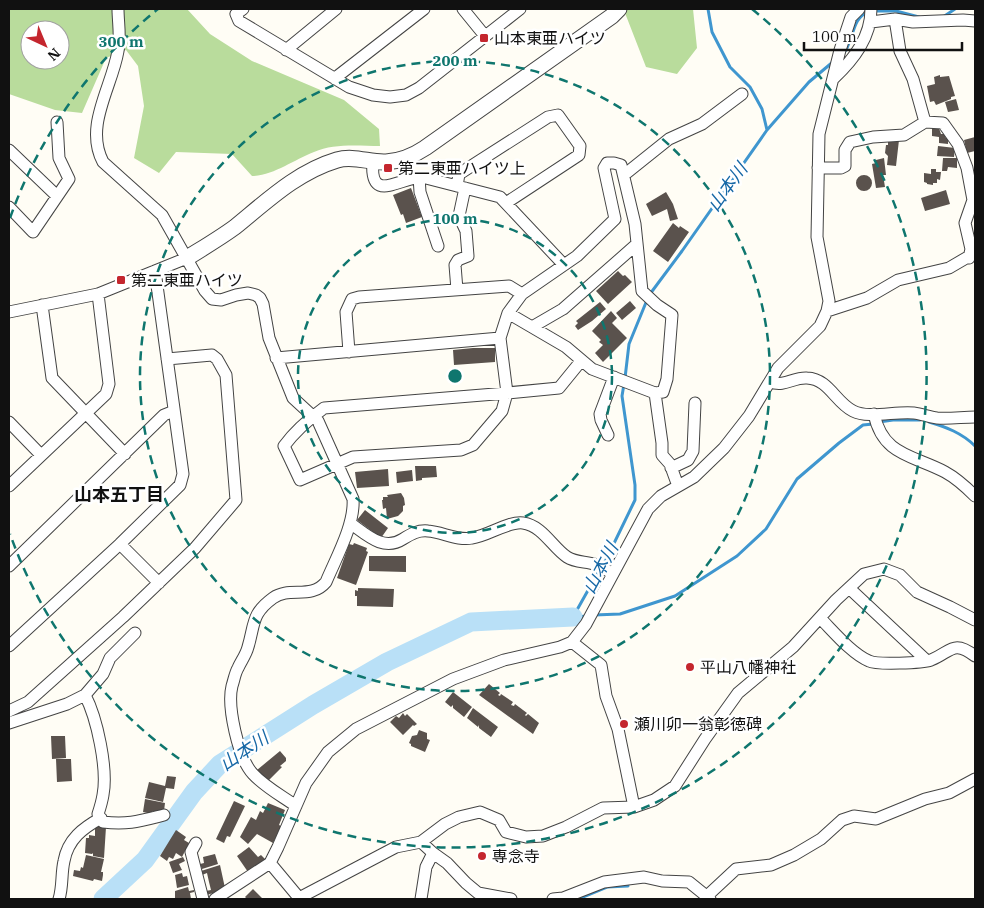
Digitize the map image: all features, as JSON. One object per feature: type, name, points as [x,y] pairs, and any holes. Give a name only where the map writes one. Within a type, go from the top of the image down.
[{"type":"street","points":[[118,9],[119,50],[97,123],[96,143],[98,153],[103,162],[162,215],[205,291],[212,299],[221,300],[236,294],[248,293],[260,298],[263,304],[269,338],[293,398],[318,421],[353,499],[354,508],[350,523],[326,582],[315,591],[275,596],[261,609],[253,621],[248,648],[237,669],[230,697],[233,725],[242,753],[251,772],[259,780],[296,806]]},
{"type":"street","points":[[243,9],[236,14],[238,21],[286,50],[348,87],[373,95],[390,97],[406,95],[419,88],[520,9]]},
{"type":"street","points":[[286,50],[290,44],[336,9]]},
{"type":"street","points":[[335,79],[424,9]]},
{"type":"street","points":[[463,9],[485,36]]},
{"type":"street","points":[[9,312],[98,294],[187,258],[233,228],[278,191],[313,169],[339,159],[358,158],[385,162],[408,158],[426,148],[612,16],[619,9]]},
{"type":"street","points":[[215,899],[270,863],[306,783],[328,752],[356,729],[453,679],[504,660],[560,647],[572,642],[586,624],[648,509],[661,496],[694,477],[724,448],[749,416],[778,368],[820,326],[827,311],[829,301],[817,237],[819,134],[840,50],[851,17],[859,9]]},
{"type":"street","points":[[833,79],[859,50],[871,22],[871,9]]},
{"type":"street","points":[[871,22],[895,19],[913,22],[975,21]]},
{"type":"street","points":[[895,19],[900,51],[913,79],[925,122]]},
{"type":"street","points":[[624,175],[669,139],[702,124],[742,94]]},
{"type":"street","points":[[457,290],[455,265],[458,260],[468,256],[466,231],[459,216],[460,174],[548,117],[558,115],[580,146],[579,155],[506,203]]},
{"type":"street","points":[[9,207],[34,232],[69,179],[59,158],[57,122]]},
{"type":"street","points":[[818,168],[841,168],[845,166],[845,150],[850,142],[873,137],[904,136],[925,122],[943,123],[958,144],[967,168],[973,200],[965,223],[973,258],[949,268],[898,280],[867,298],[827,311]]},
{"type":"street","points":[[9,150],[57,196]]},
{"type":"street","points":[[373,160],[372,175],[374,182],[381,186],[389,186],[419,177],[500,197],[564,265]]},
{"type":"street","points":[[508,313],[566,347],[592,369],[654,393],[663,392],[667,379],[672,315],[657,305],[642,291],[635,224],[621,165],[607,164],[604,168],[615,219],[578,256],[522,294],[508,313],[500,338],[507,393],[502,411],[473,445],[461,450],[353,457],[300,480],[284,446],[291,436],[312,416],[324,408],[507,393],[559,388],[582,361]]},
{"type":"street","points":[[419,177],[420,192],[438,246]]},
{"type":"street","points":[[532,327],[563,309],[637,244]]},
{"type":"street","points":[[9,646],[120,544],[180,485],[182,474],[155,271]]},
{"type":"street","points":[[349,352],[346,312],[352,299],[509,286],[522,294]]},
{"type":"street","points":[[9,486],[106,394],[109,384],[98,294]]},
{"type":"street","points":[[42,305],[52,378],[124,454]]},
{"type":"street","points":[[276,358],[500,338]]},
{"type":"street","points":[[9,711],[28,702],[123,617],[195,548],[236,500],[226,375],[217,360],[212,356],[167,359]]},
{"type":"street","points":[[770,382],[779,385],[796,379],[807,378],[822,382],[840,402],[854,411],[866,415],[914,413],[938,418],[975,417]]},
{"type":"street","points":[[608,435],[600,414],[624,381]]},
{"type":"street","points":[[654,393],[662,443],[662,455],[671,468],[678,486]]},
{"type":"street","points":[[671,468],[688,460],[693,451],[695,403]]},
{"type":"street","points":[[9,566],[164,415],[174,411]]},
{"type":"street","points":[[874,414],[877,428],[892,448],[946,472],[963,484],[975,496]]},
{"type":"street","points":[[9,422],[41,455]]},
{"type":"street","points":[[350,523],[377,542],[388,545],[398,542],[418,531],[427,531],[464,539],[473,538],[520,522],[530,524],[540,530],[568,558],[596,564],[613,574]]},
{"type":"street","points":[[120,544],[158,583]]},
{"type":"street","points":[[270,863],[299,898],[396,847],[421,842],[445,824],[459,817],[480,812],[499,820],[506,832],[526,837],[543,836],[566,827],[603,808],[634,807],[654,800],[675,786],[705,739],[738,693],[793,647],[864,574],[884,568],[900,575],[917,592],[950,606],[975,620]]},
{"type":"street","points":[[849,588],[927,661]]},
{"type":"street","points":[[820,618],[854,650],[869,661],[881,664],[927,661],[952,648],[965,648],[975,656]]},
{"type":"street","points":[[9,723],[67,704],[85,695],[103,674],[110,658],[135,633]]},
{"type":"street","points":[[572,642],[601,665],[606,696],[618,729],[634,807]]},
{"type":"street","points":[[85,695],[97,729],[104,773],[104,794],[98,814],[103,822],[133,824],[164,815]]},
{"type":"street","points":[[553,899],[563,898],[604,882],[644,877],[662,881],[689,882],[708,898],[736,868],[771,865],[794,856],[821,839],[842,820],[854,816],[876,819],[925,799],[949,793],[975,779]]},
{"type":"street","points":[[59,899],[62,889],[64,861],[68,847],[86,826],[101,818]]},
{"type":"street","points":[[421,842],[447,863],[478,893],[511,899]]},
{"type":"street","points":[[196,843],[191,852],[203,899]]},
{"type":"street","points":[[421,899],[426,867],[433,853]]},
{"type":"green space","points":[[9,9],[187,9],[210,34],[252,61],[344,100],[379,129],[380,146],[330,147],[306,155],[268,173],[252,176],[232,154],[176,152],[159,173],[134,158],[144,106],[138,66],[126,50],[106,58],[82,113],[55,110],[9,94]]},
{"type":"green space","points":[[626,9],[693,9],[697,48],[677,74],[646,67],[625,13]]},
{"type":"building","points":[[940,75],[940,77],[949,76],[955,96],[936,105],[934,101],[930,102],[927,86],[935,84],[934,77]]},
{"type":"building","points":[[956,99],[959,110],[948,112],[945,102]]},
{"type":"building","points":[[932,127],[939,128],[941,134],[948,138],[948,144],[939,143],[939,137],[932,136]]},
{"type":"building","points":[[975,137],[975,151],[967,153],[964,140]]},
{"type":"building","points":[[892,139],[899,140],[896,166],[887,165],[888,156],[885,153],[886,145],[888,145],[888,142],[892,142]]},
{"type":"building","points":[[938,146],[955,148],[954,157],[937,156]]},
{"type":"building","points":[[884,158],[886,175],[883,175],[885,187],[876,188],[872,164],[876,163],[876,160]]},
{"type":"building","points":[[943,158],[957,158],[957,168],[948,167],[947,171],[942,171]]},
{"type":"building","points":[[931,169],[941,172],[940,180],[937,179],[937,183],[933,183],[933,185],[924,182],[924,173],[931,174]]},
{"type":"building","points":[[861,175],[867,175],[872,180],[870,189],[861,191],[856,186],[856,180]]},
{"type":"building","points":[[411,188],[422,217],[406,223],[393,195]]},
{"type":"building","points":[[946,190],[950,204],[925,211],[921,198]]},
{"type":"building","points":[[666,192],[673,204],[678,219],[670,221],[667,209],[652,216],[646,204]]},
{"type":"building","points":[[673,223],[689,232],[668,262],[653,251]]},
{"type":"building","points":[[618,271],[632,282],[608,304],[596,291]]},
{"type":"building","points":[[630,301],[636,308],[622,320],[616,313]]},
{"type":"building","points":[[600,302],[606,309],[578,330],[575,326],[578,323],[576,321]]},
{"type":"building","points":[[611,311],[617,318],[612,323],[627,338],[603,362],[595,353],[603,345],[599,342],[601,340],[592,331]]},
{"type":"building","points":[[495,348],[495,362],[454,365],[453,350]]},
{"type":"building","points":[[415,466],[436,466],[437,477],[422,478],[422,480],[416,481]]},
{"type":"building","points":[[388,469],[389,486],[357,488],[355,472]]},
{"type":"building","points":[[412,470],[413,481],[397,483],[396,472]]},
{"type":"building","points":[[401,493],[405,505],[403,506],[403,511],[398,516],[387,519],[386,508],[383,509],[383,497]]},
{"type":"building","points":[[365,510],[388,528],[381,538],[357,520]]},
{"type":"building","points":[[354,543],[367,548],[366,551],[368,552],[356,585],[337,578],[349,544],[353,545]]},
{"type":"building","points":[[369,556],[406,556],[406,572],[369,571]]},
{"type":"building","points":[[358,588],[394,589],[393,607],[357,606],[355,590],[358,591]]},
{"type":"building","points":[[489,684],[500,693],[498,695],[500,696],[501,694],[513,702],[511,705],[514,706],[515,704],[527,713],[526,716],[528,714],[539,723],[533,734],[479,695]]},
{"type":"building","points":[[453,692],[472,707],[464,717],[453,708],[453,705],[451,707],[445,702]]},
{"type":"building","points":[[473,708],[498,727],[491,737],[479,728],[479,725],[478,727],[467,718]]},
{"type":"building","points":[[403,713],[405,716],[407,714],[417,724],[413,725],[403,735],[390,722],[396,716],[399,718]]},
{"type":"building","points":[[419,730],[427,733],[427,739],[430,740],[425,752],[411,746],[409,743],[412,736],[417,735]]},
{"type":"building","points":[[51,736],[65,736],[66,758],[52,759]]},
{"type":"building","points":[[280,751],[286,758],[286,761],[268,781],[257,770]]},
{"type":"building","points":[[56,759],[71,759],[72,781],[57,782]]},
{"type":"building","points":[[167,776],[176,777],[174,789],[166,788],[163,802],[145,798],[149,782],[165,786]]},
{"type":"building","points":[[145,799],[165,803],[164,811],[162,813],[152,811],[152,814],[143,812]]},
{"type":"building","points":[[234,801],[245,806],[230,837],[227,836],[224,843],[216,839]]},
{"type":"building","points":[[268,803],[285,810],[276,837],[273,843],[257,834],[248,844],[240,837],[251,817],[256,820],[260,811],[263,813]]},
{"type":"building","points":[[95,826],[106,827],[104,858],[93,856],[93,853],[85,853],[86,838],[89,838],[89,835],[95,836]]},
{"type":"building","points":[[176,830],[186,837],[184,840],[189,843],[182,857],[176,853],[173,859],[169,857],[167,861],[160,856]]},
{"type":"building","points":[[249,847],[258,857],[261,855],[265,859],[248,872],[237,856]]},
{"type":"building","points":[[215,854],[218,864],[202,869],[200,864],[204,863],[203,857]]},
{"type":"building","points":[[86,855],[104,859],[101,872],[103,872],[102,881],[94,879],[93,881],[73,876],[74,870],[80,871],[81,867],[83,868]]},
{"type":"building","points":[[183,857],[185,861],[179,864],[182,870],[173,873],[169,862]]},
{"type":"building","points":[[220,865],[225,888],[207,895],[206,891],[211,890],[207,873],[202,875],[201,871]]},
{"type":"building","points":[[182,873],[183,877],[187,876],[189,885],[177,888],[175,875]]},
{"type":"building","points":[[188,887],[189,891],[194,890],[194,892],[190,893],[191,899],[175,899],[175,891]]},
{"type":"building","points":[[253,889],[263,899],[247,899],[245,897]]},
{"type":"waterway","name":"山本川","points":[[650,294],[767,130],[762,109],[750,87],[730,67],[712,32],[708,9]]},
{"type":"waterway","points":[[943,17],[955,9]]},
{"type":"waterway","points":[[874,11],[896,11],[919,17]]},
{"type":"waterway","points":[[843,54],[847,49],[858,19],[868,12]]},
{"type":"waterway","points":[[767,130],[809,82],[834,61]]},
{"type":"waterway","name":"山本川","points":[[625,378],[629,344],[647,300]]},
{"type":"waterway","name":"山本川","points":[[604,564],[635,500],[635,485],[622,396],[624,384]]},
{"type":"waterway","points":[[879,422],[920,420]]},
{"type":"waterway","points":[[929,422],[954,431],[965,437],[975,446]]},
{"type":"waterway","points":[[594,615],[620,614],[675,596],[737,556],[766,529],[797,479],[863,425],[873,424]]},
{"type":"waterway","name":"山本川","points":[[573,617],[600,569]]},
{"type":"waterway","points":[[574,617],[588,616]]},
{"type":"waterway","name":"山本川","points":[[103,899],[145,860],[194,792],[220,764],[313,705],[387,662],[471,622],[573,617]]},
{"type":"waterway","points":[[578,899],[607,887],[628,886]]},
{"type":"place","name":"山本東亜ハイツ","points":[[484,38]]},
{"type":"place","name":"第二東亜ハイツ上","points":[[388,168]]},
{"type":"place","name":"第二東亜ハイツ","points":[[121,280]]},
{"type":"place","name":"平山八幡神社","points":[[690,667]]},
{"type":"place","name":"瀬川卯一翁彰徳碑","points":[[624,724]]},
{"type":"place","name":"専念寺","points":[[482,856]]},
{"type":"district","name":"山本五丁目","points":[[119,494]]}]
